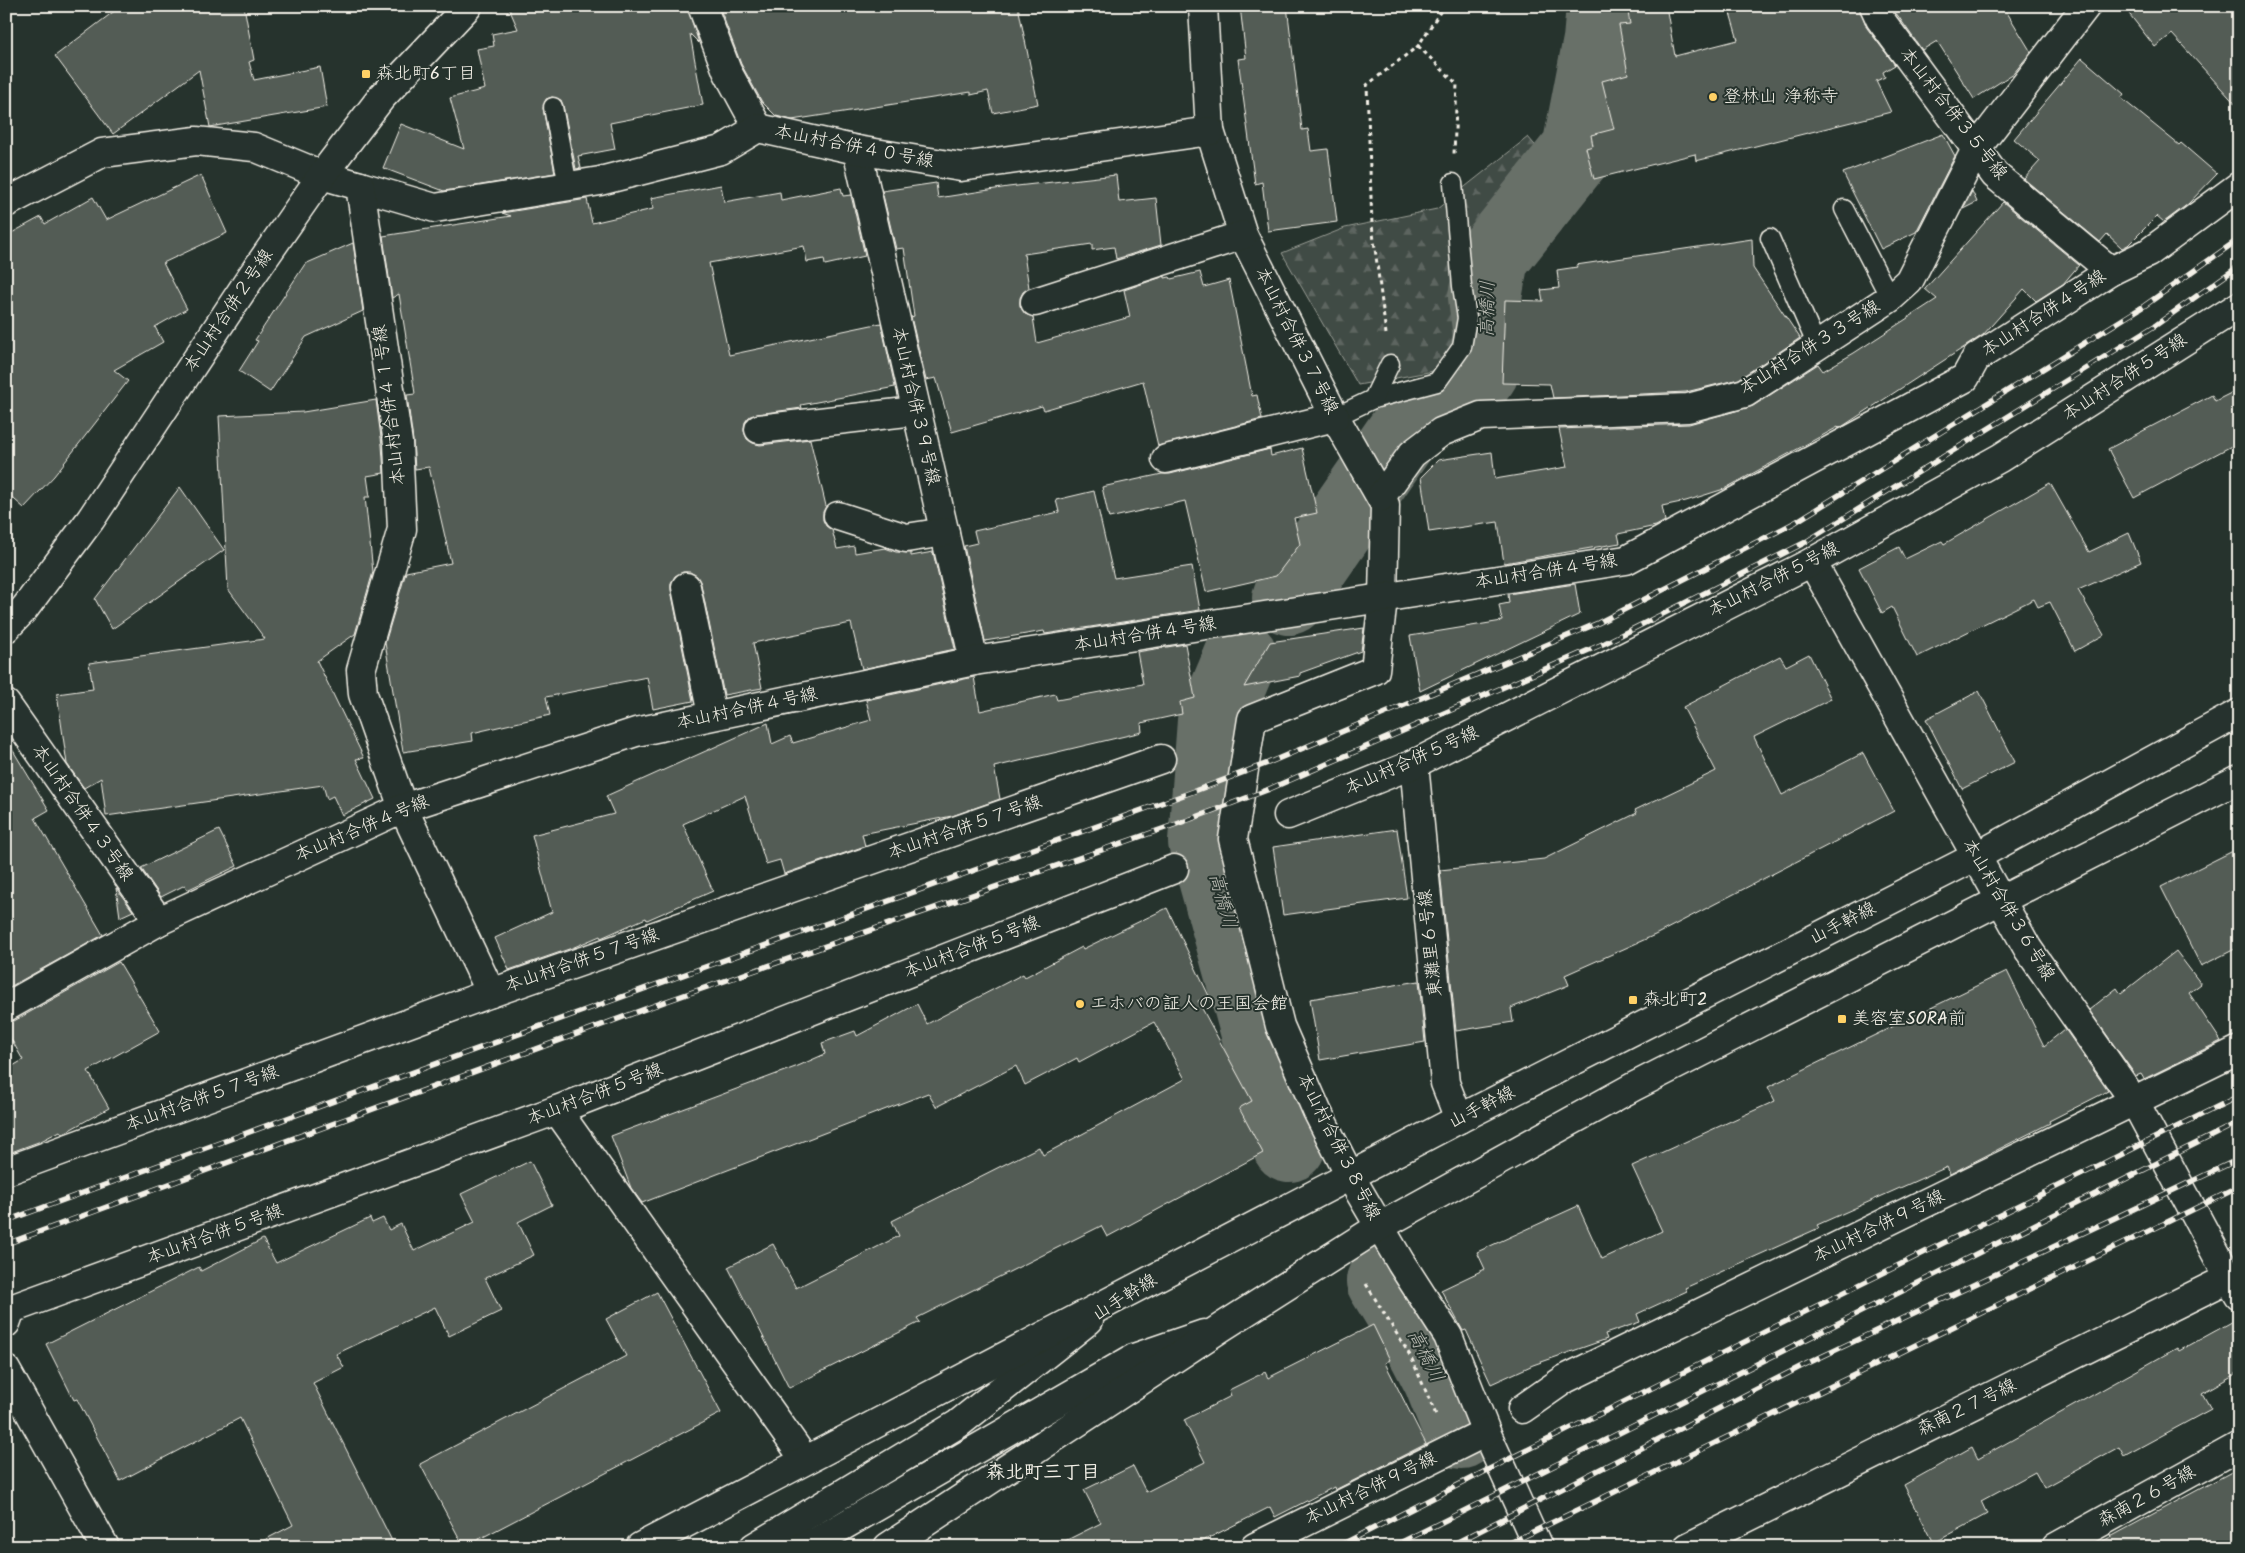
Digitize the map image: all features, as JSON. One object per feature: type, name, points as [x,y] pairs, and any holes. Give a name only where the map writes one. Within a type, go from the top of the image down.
[{"type":"street","name":"本山村合併２号線","points":[[6,628],[25,608],[91,519],[322,175],[381,98],[468,6]]},
{"type":"street","points":[[702,6],[727,70],[758,128]]},
{"type":"street","name":"本山村合併３７号線","points":[[1203,6],[1210,131],[1243,235],[1334,417],[1385,505],[1383,598],[1375,670],[1252,719]]},
{"type":"street","name":"本山村合併３５号線","points":[[1874,6],[1880,20],[1995,175],[2111,271]]},
{"type":"street","name":"本山村合併３３号線","points":[[1379,494],[1412,454],[1440,432],[1481,416],[1688,408],[1745,393],[1890,298],[1909,281],[1976,149],[2086,6]]},
{"type":"street","name":"本山村合併４０号線","points":[[360,186],[436,208],[600,181],[721,150],[758,128],[857,150],[961,167],[1210,131]]},
{"type":"street","points":[[6,203],[102,153],[196,141],[254,148],[322,175],[360,186]]},
{"type":"street","name":"本山村合併３９号線","points":[[857,150],[915,411],[974,661]]},
{"type":"street","name":"本山村合併４１号線","points":[[360,186],[398,443],[402,529],[361,670],[363,694],[403,808],[491,993]]},
{"type":"street","name":"本山村合併４号線","points":[[6,1007],[159,922],[403,808],[636,732],[974,661],[1626,560],[1965,378],[1976,358],[2111,271],[2148,253],[2239,186]]},
{"type":"street","points":[[1035,302],[1243,235]]},
{"type":"street","name":"本山村合併５号線","points":[[1288,815],[1414,764],[1812,562],[2000,458],[2239,306]]},
{"type":"street","points":[[759,429],[915,411]]},
{"type":"street","points":[[1166,459],[1334,417]]},
{"type":"street","points":[[838,516],[906,538],[945,532]]},
{"type":"street","name":"本山村合併３６号線","points":[[1812,562],[2028,950],[2135,1102],[2234,1286]]},
{"type":"street","points":[[686,586],[712,715]]},
{"type":"street","name":"本山村合併４３号線","points":[[6,704],[159,922]]},
{"type":"street","name":"山手幹線","points":[[754,1547],[958,1424],[1113,1301],[1459,1119],[1977,856],[2239,713]]},
{"type":"street","name":"本山村合併３８号線","points":[[1252,719],[1233,839],[1280,1026],[1321,1119],[1350,1176],[1401,1263],[1448,1336],[1486,1432],[1538,1547]]},
{"type":"street","name":"本山村合併５７号線","points":[[6,1171],[491,993],[1161,759]]},
{"type":"street","name":"東灘里６号線","points":[[1414,764],[1445,1083],[1459,1119]]},
{"type":"street","points":[[888,1547],[1222,1327],[1379,1227],[1633,1087],[2239,779]]},
{"type":"street","name":"本山村合併５号線","points":[[9,1316],[557,1110],[1174,869]]},
{"type":"street","name":"本山村合併９号線","points":[[1522,1409],[1565,1379],[2239,1050]]},
{"type":"street","points":[[557,1110],[805,1460]]},
{"type":"street","name":"森南２７号線","points":[[1688,1547],[2234,1286]]},
{"type":"street","points":[[640,1547],[1113,1301]]},
{"type":"street","points":[[802,1547],[826,1536],[1134,1358],[1222,1327]]},
{"type":"street","points":[[6,1370],[105,1547]]},
{"type":"street","name":"本山村合併９号線","points":[[1255,1547],[1486,1432]]},
{"type":"street","name":"森南２６号線","points":[[2056,1547],[2239,1446]]},
{"type":"lane","points":[[553,107],[568,186]]},
{"type":"lane","points":[[1334,417],[1373,399],[1437,382],[1462,347],[1467,318],[1462,286],[1453,183]]},
{"type":"lane","points":[[1844,209],[1890,298]]},
{"type":"lane","points":[[1770,238],[1817,346]]},
{"type":"lane","points":[[1373,399],[1390,364]]},
{"type":"path","points":[[1390,364],[1372,225],[1367,85],[1418,46],[1444,6]]},
{"type":"path","points":[[1418,46],[1457,84],[1453,183]]},
{"type":"path","points":[[1366,1284],[1412,1357],[1432,1405]]},
{"type":"green space","points":[[1528,137],[1552,165],[1455,284],[1463,317],[1460,341],[1439,370],[1358,385],[1282,253],[1345,228],[1437,209]]},
{"type":"building","points":[[121,6],[244,6],[254,60],[249,62],[254,80],[320,67],[327,107],[210,127],[199,70],[113,134],[55,56]]},
{"type":"building","points":[[508,6],[687,6],[699,43],[690,34],[703,105],[610,123],[615,149],[578,156],[581,168],[576,169],[563,105],[561,100],[552,97],[546,99],[543,108],[555,173],[444,191],[383,168],[401,124],[464,149],[450,98],[485,89],[477,49],[494,46],[492,34],[518,29]]},
{"type":"building","points":[[719,6],[1018,6],[1038,104],[993,113],[988,91],[792,120],[776,116],[762,102],[741,64]]},
{"type":"building","points":[[1240,6],[1287,6],[1302,130],[1308,129],[1311,151],[1328,149],[1337,222],[1268,231],[1262,182],[1255,184],[1238,59],[1246,58]]},
{"type":"building","points":[[1627,6],[1666,6],[1675,56],[1738,40],[1728,6],[1859,6],[1867,28],[1895,65],[1883,72],[1885,77],[1876,81],[1891,112],[1696,161],[1695,154],[1594,179],[1586,148],[1593,146],[1591,135],[1614,129],[1602,81],[1628,74],[1619,25],[1630,24]]},
{"type":"building","points":[[1891,6],[2003,6],[2031,52],[2014,73],[1974,99],[1937,41],[1922,50]]},
{"type":"building","points":[[2123,6],[2239,6],[2239,108],[2172,34],[2155,47]]},
{"type":"building","points":[[2082,58],[2124,94],[2121,98],[2179,145],[2181,143],[2217,174],[2188,204],[2164,222],[2157,216],[2128,245],[2122,248],[2107,234],[2100,242],[2024,179],[2040,161],[2014,139]]},
{"type":"building","points":[[1943,134],[1955,156],[1916,232],[1881,249],[1843,173]]},
{"type":"building","points":[[201,175],[227,233],[163,263],[187,309],[155,327],[163,342],[114,370],[128,381],[54,476],[24,508],[6,492],[6,236],[41,217],[45,224],[93,197],[106,220]]},
{"type":"building","points":[[1116,175],[1119,202],[1156,198],[1161,245],[1116,259],[1114,247],[1092,250],[1092,244],[1024,254],[1029,288],[1023,292],[1020,298],[1020,306],[1025,314],[1033,317],[1037,343],[1130,317],[1124,290],[1165,276],[1165,278],[1170,277],[1171,279],[1200,272],[1204,287],[1229,280],[1252,396],[1257,395],[1262,419],[1158,446],[1143,381],[1044,410],[1042,406],[952,432],[936,378],[926,380],[911,317],[914,316],[904,248],[896,249],[882,191],[936,183],[938,198],[1008,187]]},
{"type":"building","points":[[721,185],[724,202],[780,192],[781,200],[841,188],[843,196],[851,195],[865,256],[825,265],[824,259],[807,262],[804,246],[709,263],[729,355],[881,323],[895,387],[801,405],[802,408],[757,414],[749,417],[745,422],[744,431],[747,439],[760,445],[810,439],[826,506],[823,512],[823,520],[826,526],[832,530],[837,549],[854,546],[855,553],[885,548],[896,552],[911,553],[911,556],[933,552],[955,649],[862,669],[851,623],[753,643],[762,688],[724,695],[701,584],[697,576],[690,572],[683,572],[675,576],[671,583],[671,590],[693,701],[653,709],[647,677],[546,697],[550,715],[472,733],[473,741],[403,752],[385,643],[406,572],[451,563],[429,467],[415,469],[407,395],[415,394],[399,294],[392,298],[383,236],[511,216],[502,213],[587,199],[592,223],[653,209],[651,198]]},
{"type":"building","points":[[1972,191],[1977,202],[1963,209]]},
{"type":"building","points":[[2003,202],[2079,265],[2063,284],[2036,301],[2024,289],[1983,335],[1843,426],[1724,489],[1686,501],[1662,506],[1665,521],[1656,526],[1618,534],[1620,543],[1504,563],[1498,522],[1429,532],[1421,477],[1438,460],[1492,452],[1495,479],[1567,467],[1559,429],[1689,424],[1753,406],[1818,364],[1823,371],[1854,353],[1937,299],[1925,289]]},
{"type":"building","points":[[1752,239],[1753,268],[1800,338],[1739,379],[1686,392],[1553,398],[1550,384],[1502,383],[1505,300],[1543,301],[1541,290],[1559,288],[1557,270],[1577,267],[1576,265]]},
{"type":"building","points":[[353,243],[363,311],[306,337],[270,392],[239,371],[258,341],[255,340],[305,264]]},
{"type":"building","points":[[2239,389],[2239,442],[2134,498],[2108,449],[2212,395],[2215,401]]},
{"type":"building","points":[[376,400],[384,473],[367,476],[370,497],[365,497],[373,572],[355,634],[317,661],[364,758],[356,759],[375,799],[342,815],[333,796],[327,799],[323,785],[106,816],[101,778],[84,788],[67,764],[57,694],[93,689],[89,663],[265,639],[228,589],[219,416],[303,412]]},
{"type":"building","points":[[1302,448],[1317,513],[1294,518],[1300,544],[1276,576],[1206,592],[1185,501],[1109,518],[1102,487],[1162,474],[1170,474],[1270,449],[1271,456]]},
{"type":"building","points":[[2050,483],[2089,552],[2129,533],[2141,562],[2078,590],[2104,635],[2075,651],[2050,602],[2038,607],[2034,599],[1917,657],[1892,607],[1882,613],[1859,568],[1899,547],[1905,559],[1942,541],[1944,544]]},
{"type":"building","points":[[180,487],[224,550],[112,629],[95,599]]},
{"type":"building","points":[[1094,491],[1114,578],[1192,566],[1200,610],[1045,634],[1044,631],[985,641],[964,546],[977,543],[974,531],[1059,512],[1056,500]]},
{"type":"building","points":[[1575,584],[1580,614],[1420,691],[1410,636],[1502,621],[1499,605],[1509,603],[1508,594]]},
{"type":"building","points":[[1364,628],[1361,651],[1300,673],[1300,676],[1244,687],[1270,642]]},
{"type":"building","points":[[1185,644],[1195,698],[1180,702],[1182,714],[1141,723],[1142,732],[994,767],[1000,799],[952,816],[862,834],[865,846],[784,874],[780,860],[766,864],[745,796],[683,824],[713,891],[601,938],[600,936],[509,970],[495,938],[552,912],[532,835],[614,814],[606,796],[768,723],[772,744],[790,736],[793,743],[871,720],[866,700],[974,677],[980,711],[1055,694],[1057,700],[1143,684],[1137,652]]},
{"type":"building","points":[[1809,654],[1831,699],[1754,737],[1782,795],[1863,753],[1894,811],[1655,935],[1565,975],[1569,985],[1511,1008],[1513,1022],[1456,1031],[1440,870],[1544,859],[1637,813],[1635,810],[1716,771],[1683,707],[1780,656],[1786,666]]},
{"type":"building","points":[[1979,691],[2015,762],[1962,789],[1926,719]]},
{"type":"building","points":[[6,739],[49,810],[35,818],[103,935],[6,989]]},
{"type":"building","points":[[1397,829],[1407,898],[1283,915],[1273,847]]},
{"type":"building","points":[[219,830],[237,866],[187,890],[185,885],[161,897],[141,868]]},
{"type":"building","points":[[2239,848],[2239,947],[2201,966],[2161,887]]},
{"type":"building","points":[[116,888],[133,911],[120,917]]},
{"type":"building","points":[[1167,908],[1209,996],[1198,1001],[1252,1101],[1239,1108],[1263,1153],[1107,1237],[1101,1226],[917,1318],[920,1322],[789,1388],[728,1267],[773,1244],[796,1288],[899,1236],[892,1221],[1039,1147],[1043,1155],[1185,1079],[1154,1022],[1079,1062],[1077,1058],[1025,1085],[1016,1066],[936,1107],[928,1093],[642,1203],[631,1188],[611,1136],[798,1066],[825,1054],[822,1043],[855,1031],[857,1036],[917,1004],[927,1024],[1023,974],[1025,977],[1082,947],[1083,949]]},
{"type":"building","points":[[2176,951],[2201,984],[2189,993],[2221,1041],[2144,1079],[2141,1074],[2136,1076],[2089,1010],[2117,988],[2121,994]]},
{"type":"building","points":[[119,962],[160,1031],[88,1071],[109,1108],[62,1134],[60,1131],[41,1141],[6,1154],[6,1070],[23,1060],[6,1030],[6,1023],[14,1021]]},
{"type":"building","points":[[2007,971],[2044,1046],[2065,1029],[2108,1091],[1950,1174],[1947,1167],[1817,1225],[1819,1228],[1685,1288],[1687,1291],[1637,1314],[1640,1322],[1605,1334],[1607,1339],[1533,1365],[1491,1384],[1466,1330],[1463,1331],[1441,1290],[1485,1269],[1477,1252],[1578,1206],[1602,1259],[1662,1231],[1632,1166],[1775,1101],[1768,1087]]},
{"type":"building","points":[[1419,981],[1425,1042],[1320,1060],[1310,999]]},
{"type":"building","points":[[530,1161],[552,1205],[518,1222],[534,1255],[485,1278],[501,1311],[449,1336],[435,1307],[336,1354],[344,1367],[313,1383],[395,1547],[251,1547],[293,1525],[240,1418],[120,1481],[77,1399],[74,1400],[46,1344],[199,1267],[201,1271],[263,1239],[276,1263],[370,1218],[372,1223],[383,1218],[389,1230],[401,1224],[414,1251],[475,1222],[461,1194]]},
{"type":"building","points":[[657,1292],[721,1413],[464,1547],[420,1464],[626,1356],[606,1319]]},
{"type":"building","points":[[2239,1318],[2239,1372],[2202,1393],[2211,1409],[2124,1456],[2119,1447],[2044,1488],[2035,1472],[1981,1501],[1987,1514],[1934,1543],[1904,1485],[1972,1447],[1978,1459],[2177,1348],[2179,1351]]},
{"type":"building","points":[[1373,1325],[1390,1360],[1385,1363],[1426,1444],[1335,1490],[1334,1487],[1275,1517],[1270,1507],[1191,1547],[1053,1547],[1101,1523],[1084,1490],[1133,1466],[1146,1492],[1205,1462],[1184,1420],[1231,1396],[1229,1390],[1265,1372],[1268,1378]]},
{"type":"building","points":[[2239,1468],[2239,1547],[2092,1547],[2166,1507]]},
{"type":"waterway","name":"高橋川","points":[[1289,598],[1411,422],[1460,400],[1482,371],[1490,337],[1485,297],[1492,258],[1579,149],[1600,40],[1603,6]]},
{"type":"waterway","name":"高橋川","points":[[1241,657],[1214,721],[1205,842],[1289,1145]]},
{"type":"waterway","name":"高橋川","points":[[1383,1281],[1425,1350],[1440,1379],[1461,1432]]},
{"type":"railway","points":[[6,1221],[438,1063],[1192,792],[1268,763],[1598,623],[1794,523],[2144,306],[2239,239]]},
{"type":"railway","points":[[6,1244],[664,1002],[1191,819],[1267,790],[1605,643],[1804,543],[2156,325],[2239,266]]},
{"type":"railway","points":[[1337,1547],[1517,1455],[2239,1096]]},
{"type":"railway","points":[[1392,1547],[2239,1122]]},
{"type":"railway","points":[[1448,1547],[1804,1365],[2239,1159]]},
{"type":"railway","points":[[1502,1547],[2239,1187]]},
{"type":"place","name":"森北町6丁目","points":[[366,74]]},
{"type":"place","name":"登林山 浄称寺","points":[[1713,97]]},
{"type":"place","name":"森北町2","points":[[1633,1000]]},
{"type":"place","name":"エホバの証人の王国会館","points":[[1080,1004]]},
{"type":"place","name":"美容室SORA前","points":[[1842,1019]]},
{"type":"district","name":"森北町三丁目","points":[[1043,1473]]}]
